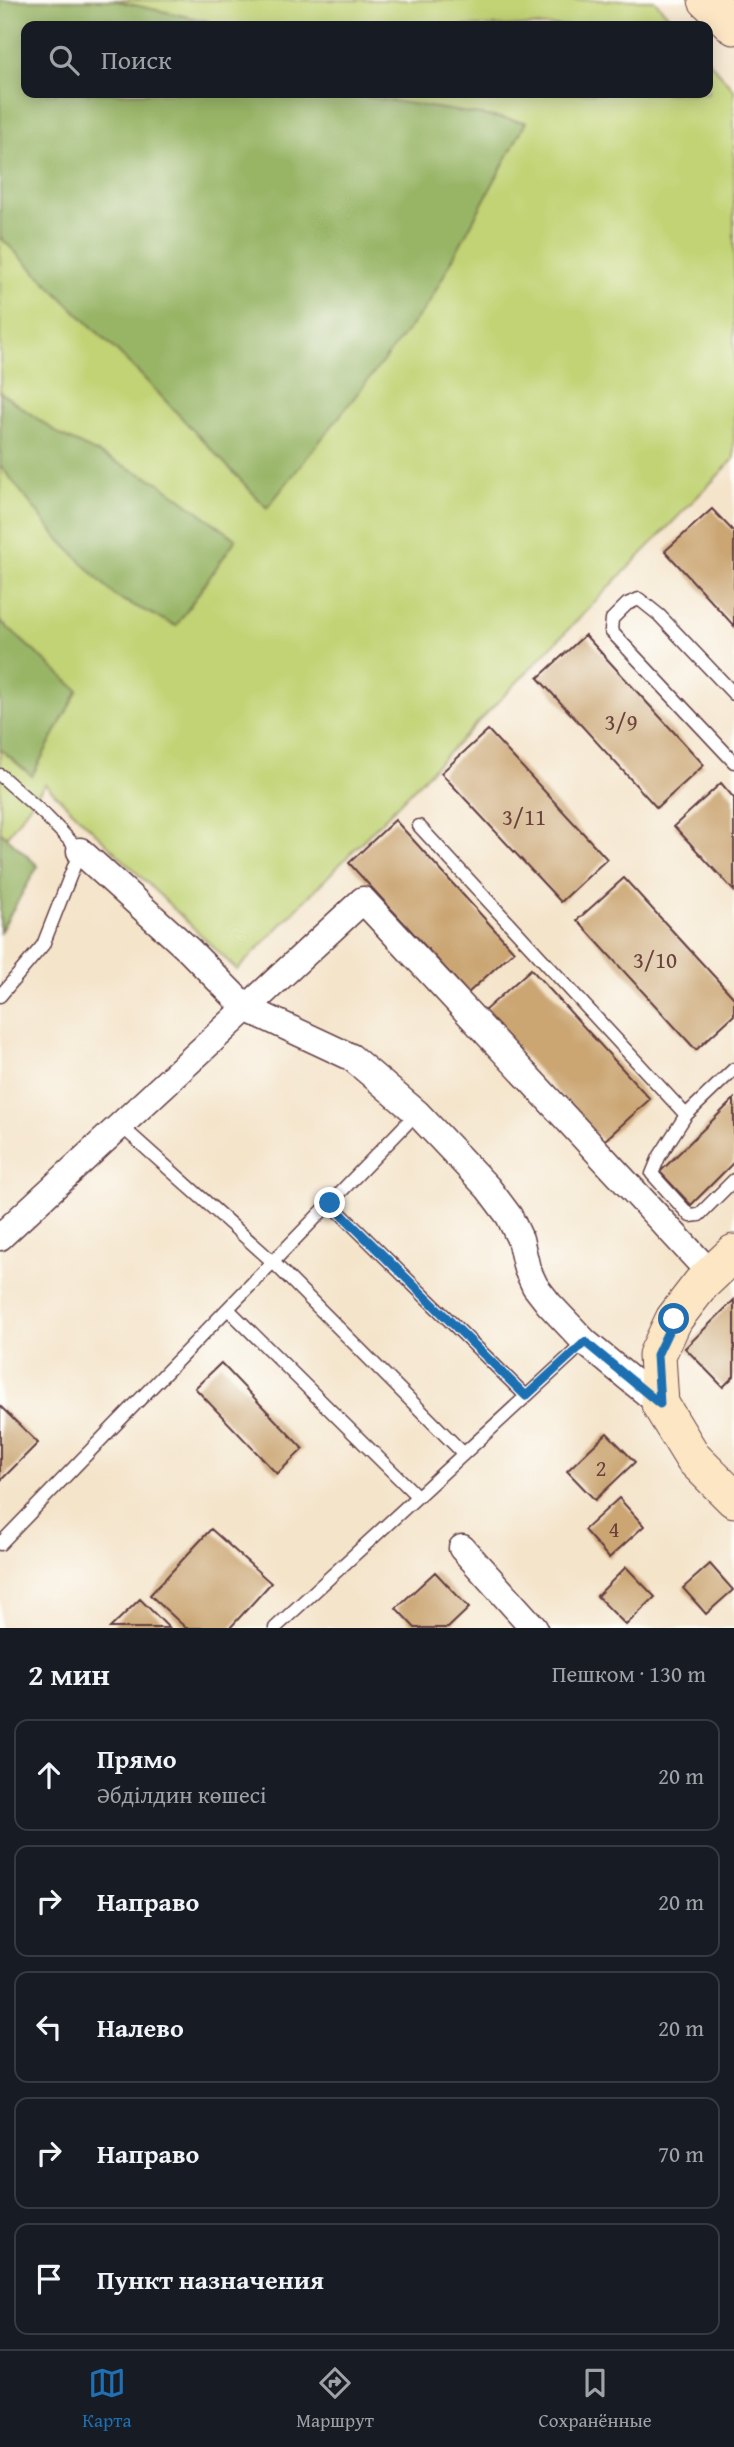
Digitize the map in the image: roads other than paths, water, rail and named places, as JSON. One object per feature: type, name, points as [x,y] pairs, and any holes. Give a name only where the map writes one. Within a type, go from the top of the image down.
[{"type":"main road","points":[[707,0],[734,26]]},
{"type":"main road","points":[[723,1264],[674,1319],[657,1355],[660,1404],[692,1458],[734,1499]]},
{"type":"street","points":[[80,851],[189,950],[246,1008],[351,1058],[417,1113],[488,1188],[509,1216],[520,1239],[527,1269],[535,1286],[549,1304],[585,1342],[660,1404]]},
{"type":"street","points":[[0,1237],[363,900],[723,1264]]},
{"type":"street","points":[[463,1548],[534,1628]]},
{"type":"lane","points":[[734,694],[659,615],[639,599],[627,604],[612,619],[611,631],[734,762]]},
{"type":"lane","points":[[0,775],[80,851],[43,945],[0,996]]},
{"type":"lane","points":[[419,826],[686,1115]]},
{"type":"lane","points":[[734,1069],[686,1115],[659,1157],[652,1174],[690,1216],[699,1215],[734,1180]]},
{"type":"lane","points":[[0,1544],[417,1113]]},
{"type":"lane","points":[[120,1125],[273,1262],[463,1453]]},
{"type":"lane","points":[[330,1203],[526,1396]]},
{"type":"lane","points":[[228,1309],[417,1496]]},
{"type":"lane","points":[[275,1628],[585,1342]]}]
